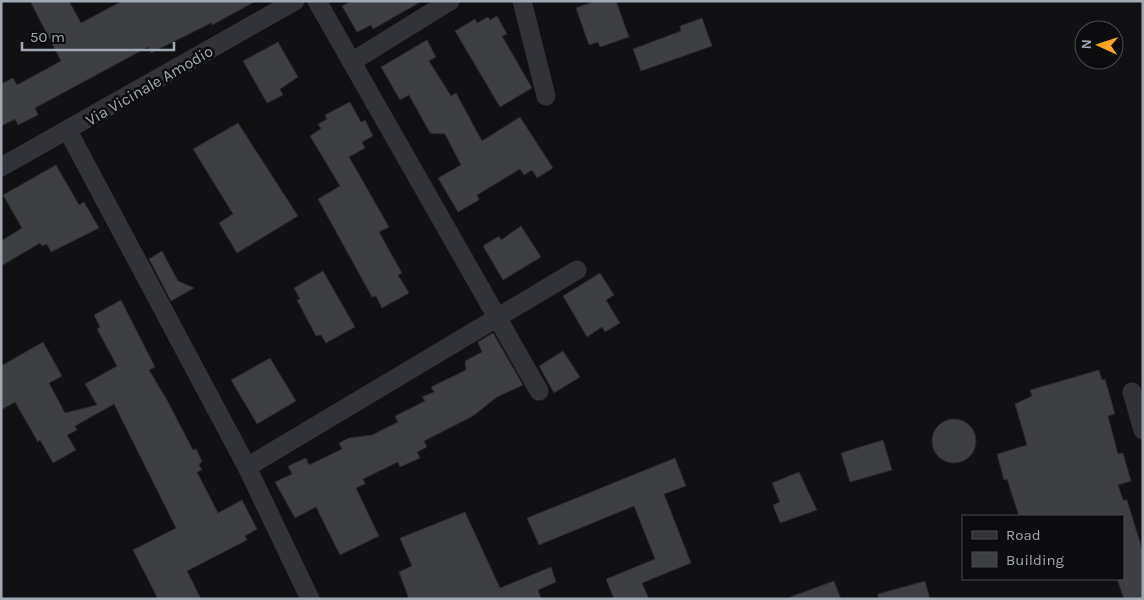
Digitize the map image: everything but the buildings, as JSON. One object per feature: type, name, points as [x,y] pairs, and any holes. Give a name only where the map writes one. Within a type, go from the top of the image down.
[{"type":"street","name":"Via Vicinale Amodio","points":[[1,167],[68,131],[295,1]]},
{"type":"street","points":[[317,1],[353,61],[538,391]]},
{"type":"street","points":[[353,61],[450,1]]},
{"type":"street","points":[[522,1],[546,96]]},
{"type":"street","points":[[68,131],[247,467],[310,599]]},
{"type":"street","points":[[247,467],[577,270]]},
{"type":"street","points":[[1132,392],[1143,430]]}]
